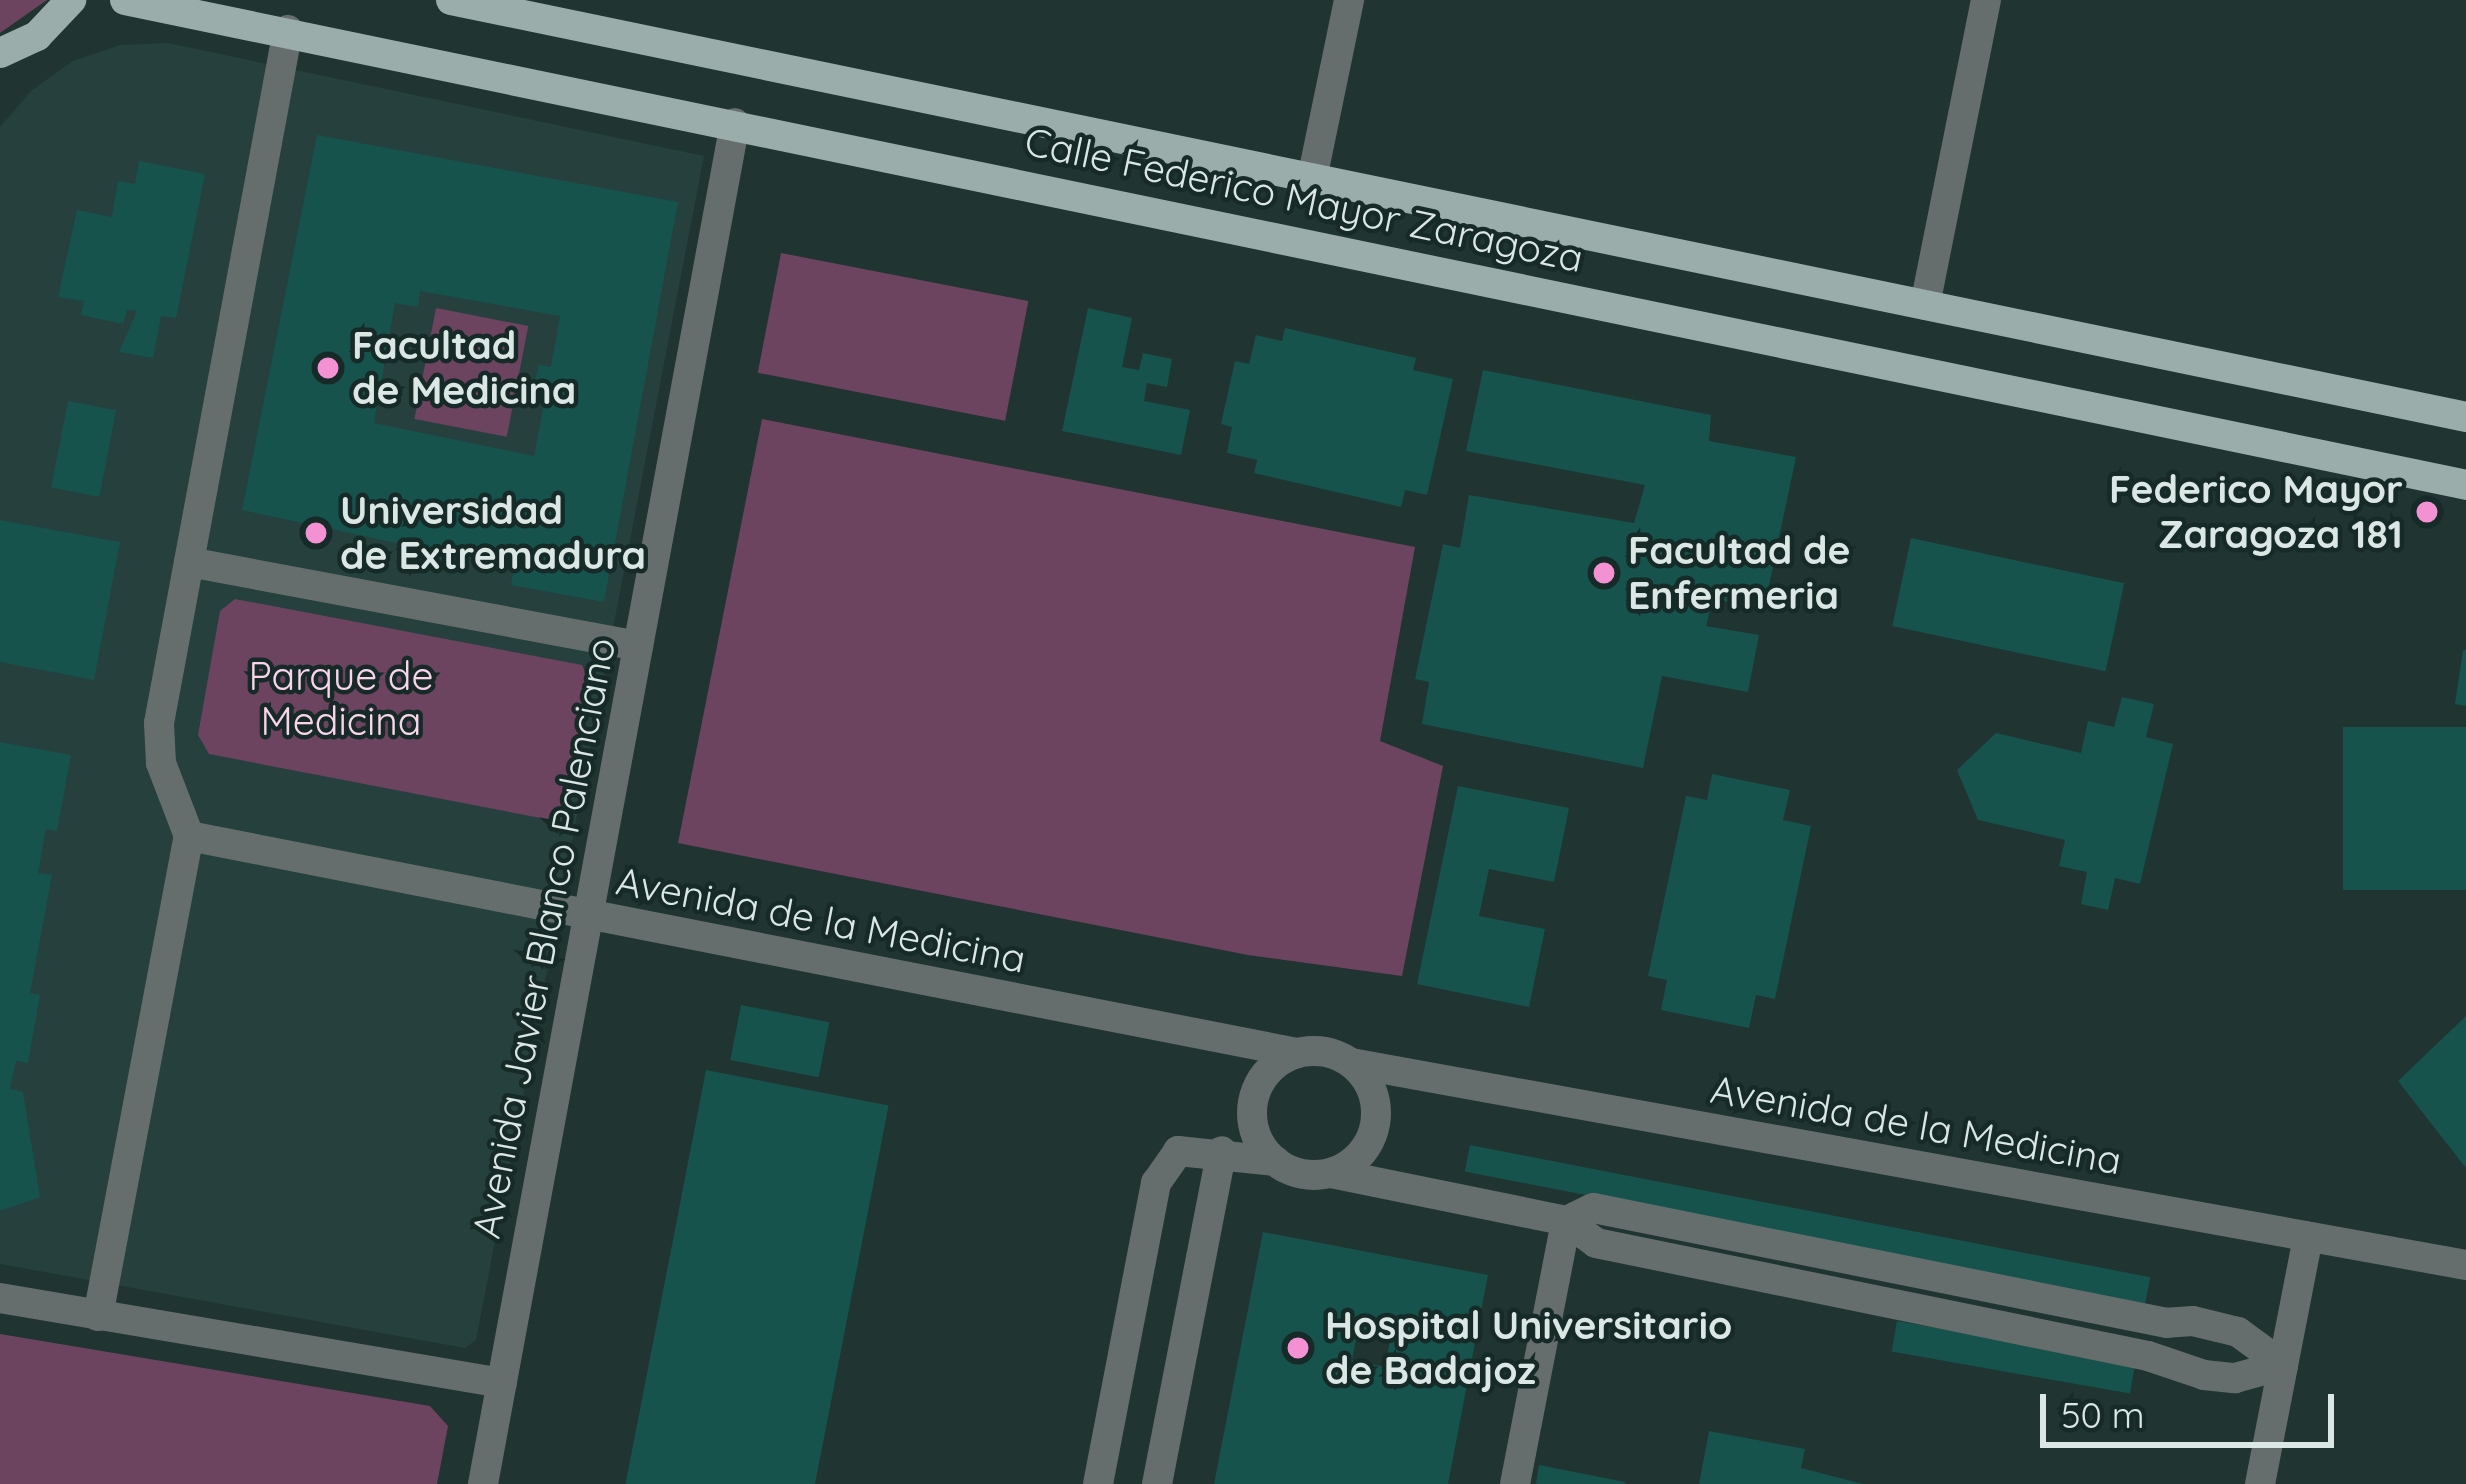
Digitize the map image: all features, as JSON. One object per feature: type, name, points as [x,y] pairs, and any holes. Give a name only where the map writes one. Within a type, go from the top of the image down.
[{"type":"main road","points":[[0,53],[37,36],[69,3],[110,0]]},
{"type":"main road","name":"Calle Federico Mayor Zaragoza","points":[[125,0],[288,30],[2466,485]]},
{"type":"main road","name":"Calle Federico Mayor Zaragoza","points":[[467,2],[2466,417]]},
{"type":"street","points":[[1312,178],[1349,0]]},
{"type":"street","points":[[1925,305],[1986,0]]},
{"type":"street","points":[[98,1316],[189,836],[161,763],[159,724],[288,30]]},
{"type":"street","name":"Avenida Javier Blanco Palenciano","points":[[483,1484],[735,123]]},
{"type":"street","points":[[189,562],[638,646]]},
{"type":"street","name":"Avenida de la Medicina","points":[[189,836],[1297,1053]]},
{"type":"street","points":[[1275,1161],[1262,1147],[1252,1110],[1265,1074],[1297,1053],[1334,1054],[1364,1076],[1376,1114],[1363,1151],[1331,1173]]},
{"type":"street","name":"Avenida de la Medicina","points":[[1351,1063],[2466,1265]]},
{"type":"street","points":[[1157,1484],[1222,1150]]},
{"type":"street","points":[[1098,1484],[1156,1183],[1178,1151],[1222,1150],[1312,1175],[1331,1173],[1566,1220],[1595,1243],[2148,1356],[2204,1375],[2235,1378],[2284,1365]]},
{"type":"street","points":[[1566,1220],[1593,1208],[2168,1323],[2193,1321],[2238,1332],[2284,1365]]},
{"type":"street","points":[[1515,1484],[1566,1220]]},
{"type":"street","points":[[2260,1484],[2308,1237]]},
{"type":"street","points":[[0,1298],[502,1383]]},
{"type":"shaded area","name":"Universidad de Extremadura","points":[[168,43],[704,156],[476,1340],[465,1348],[0,1264],[0,127],[32,90],[73,61],[120,45]]},
{"type":"green space","points":[[0,0],[47,0],[0,33]]},
{"type":"green space","points":[[781,253],[1028,301],[1005,421],[758,373]]},
{"type":"green space","points":[[436,308],[528,326],[507,437],[414,419]]},
{"type":"green space","points":[[762,419],[1415,547],[1380,741],[1443,766],[1402,976],[1248,955],[678,843]]},
{"type":"green space","name":"Parque de Medicina","points":[[235,599],[582,665],[592,687],[568,815],[556,821],[209,754],[198,735],[220,611]]},
{"type":"green space","points":[[0,1334],[430,1406],[448,1426],[437,1484],[0,1484]]},
{"type":"building","name":"Facultad de Medicina","points":[[317,135],[678,202],[604,602],[511,585],[514,568],[242,510]],"holes":[[[420,291],[560,316],[551,367],[539,365],[531,396],[544,403],[534,456],[374,423],[395,303],[418,307]]]},
{"type":"building","points":[[139,161],[205,174],[176,318],[161,316],[153,358],[119,352],[137,311],[127,310],[123,324],[81,315],[84,301],[58,297],[77,210],[112,217],[118,181],[135,184]]},
{"type":"building","points":[[1088,308],[1132,318],[1122,367],[1139,370],[1143,353],[1172,359],[1167,387],[1147,383],[1144,401],[1190,410],[1181,455],[1062,431]]},
{"type":"building","points":[[1285,328],[1416,358],[1413,370],[1453,379],[1427,495],[1405,490],[1401,507],[1254,473],[1257,460],[1227,453],[1232,427],[1221,424],[1235,361],[1249,364],[1256,335],[1282,341]]},
{"type":"building","name":"Facultad de Enfermeria","points":[[1483,370],[1711,415],[1709,441],[1796,457],[1764,609],[1713,599],[1706,626],[1759,635],[1748,692],[1662,676],[1643,768],[1422,724],[1429,682],[1415,679],[1443,544],[1460,548],[1469,495],[1634,523],[1645,485],[1466,451]]},
{"type":"building","points":[[68,401],[116,410],[99,497],[51,487]]},
{"type":"building","points":[[0,520],[120,542],[94,680],[0,662]]},
{"type":"building","points":[[1911,538],[2124,583],[2106,671],[1892,626]]},
{"type":"building","points":[[2466,650],[2466,706],[2455,704]]},
{"type":"building","points":[[2122,697],[2154,704],[2146,737],[2173,744],[2140,884],[2115,878],[2108,910],[2081,904],[2087,872],[2059,866],[2065,840],[1978,820],[1957,770],[1996,733],[2081,753],[2088,721],[2114,727]]},
{"type":"building","points":[[2343,727],[2466,727],[2466,890],[2343,890]]},
{"type":"building","points":[[0,742],[71,755],[57,831],[46,829],[38,873],[52,875],[30,993],[40,995],[28,1063],[16,1061],[10,1089],[23,1092],[40,1197],[0,1211]]},
{"type":"building","points":[[1712,774],[1790,790],[1783,820],[1811,826],[1775,999],[1756,995],[1749,1028],[1661,1010],[1667,980],[1648,976],[1686,796],[1707,800]]},
{"type":"building","points":[[1458,786],[1569,808],[1554,882],[1489,869],[1479,916],[1545,929],[1529,1007],[1417,984]]},
{"type":"building","points":[[741,1005],[829,1022],[819,1077],[730,1060]]},
{"type":"building","points":[[2466,1016],[2466,1168],[2398,1081]]},
{"type":"building","points":[[706,1070],[889,1105],[815,1484],[626,1484]]},
{"type":"building","points":[[1470,1145],[2150,1277],[2145,1304],[1465,1172]]},
{"type":"building","name":"Hospital Universitario de Badajoz","points":[[1263,1232],[1488,1275],[1448,1484],[1214,1484]],"holes":[[[1358,1329],[1391,1335],[1385,1367],[1352,1360]]]},
{"type":"building","points":[[1897,1321],[2135,1363],[2130,1394],[1892,1352]]},
{"type":"building","name":"Hospital Universitario de Badajoz","points":[[1709,1431],[1805,1449],[1801,1468],[1863,1484],[1699,1484]]},
{"type":"building","name":"Hospital Universitario de Badajoz","points":[[1539,1465],[1625,1482],[1625,1484],[1536,1484]]},
{"type":"place","name":"Facultad de Medicina","points":[[328,368]]},
{"type":"place","name":"Federico Mayor Zaragoza 181","points":[[2427,512]]},
{"type":"place","name":"Universidad de Extremadura","points":[[316,533]]},
{"type":"place","name":"Facultad de Enfermeria","points":[[1604,573]]},
{"type":"place","name":"Hospital Universitario de Badajoz","points":[[1298,1348]]}]
